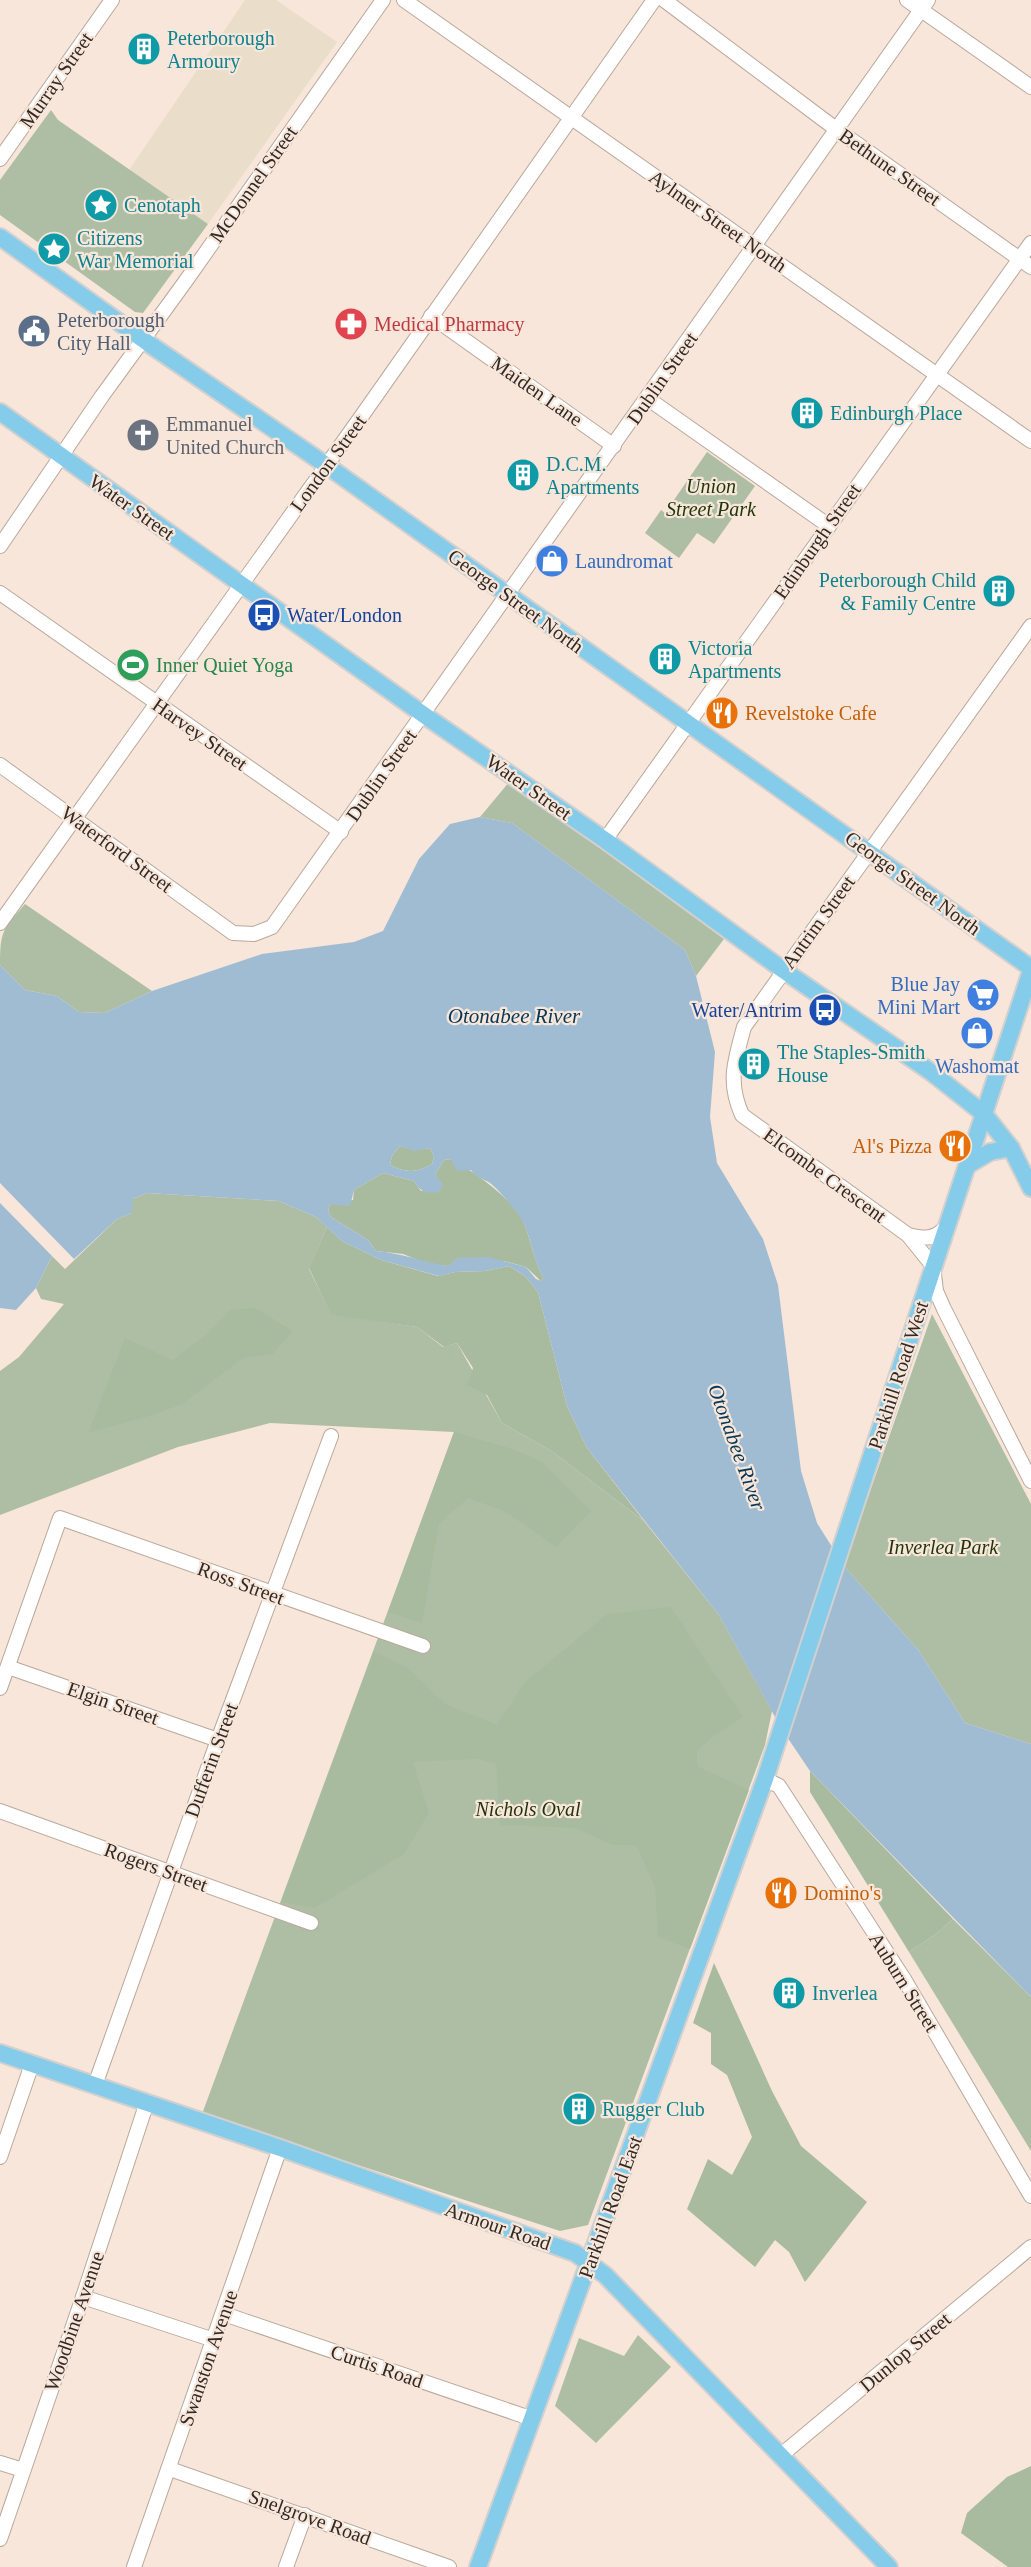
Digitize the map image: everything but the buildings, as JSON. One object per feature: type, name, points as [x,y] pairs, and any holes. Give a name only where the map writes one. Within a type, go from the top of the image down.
[{"type":"main road","name":"George Street North","points":[[0,237],[326,465],[869,851],[1031,970]]},
{"type":"main road","name":"Water Street","points":[[0,412],[424,715],[605,840],[783,970],[931,1072],[984,1114],[1011,1148],[1031,1188]]},
{"type":"main road","name":"Parkhill Road West","points":[[765,1779],[1031,970]]},
{"type":"main road","points":[[968,1165],[990,1152],[1011,1148]]},
{"type":"main road","name":"Parkhill Road East","points":[[478,2567],[530,2418],[590,2263],[765,1779]]},
{"type":"main road","name":"Armour Road","points":[[0,2053],[280,2148],[575,2253],[605,2275],[889,2567]]},
{"type":"street","name":"Murray Street","points":[[0,159],[112,0]]},
{"type":"street","points":[[358,35],[372,8],[371,0]]},
{"type":"street","name":"McDonnel Street","points":[[0,546],[143,339],[383,0]]},
{"type":"street","name":"Aylmer Street North","points":[[404,0],[1031,441]]},
{"type":"street","name":"London Street","points":[[0,923],[654,0]]},
{"type":"street","name":"Bethune Street","points":[[664,0],[836,129],[1031,267]]},
{"type":"street","points":[[907,0],[924,5],[1031,87]]},
{"type":"street","name":"Dublin Street","points":[[233,933],[254,934],[272,927],[924,5]]},
{"type":"street","name":"Edinburgh Street","points":[[605,840],[1031,243]]},
{"type":"street","name":"Maiden Lane","points":[[431,316],[614,446]]},
{"type":"street","points":[[647,398],[829,526]]},
{"type":"street","name":"Harvey Street","points":[[0,593],[341,832]]},
{"type":"street","name":"Antrim Street","points":[[742,1115],[734,1096],[733,1070],[744,1027],[1031,626]]},
{"type":"street","name":"Waterford Street","points":[[0,765],[233,933]]},
{"type":"street","name":"Elcombe Crescent","points":[[742,1115],[908,1235],[933,1266]]},
{"type":"street","name":"Elcombe Crescent","points":[[908,1235],[924,1239],[938,1236],[947,1226]]},
{"type":"street","points":[[933,1266],[936,1291],[944,1309],[1031,1481]]},
{"type":"street","points":[[918,1313],[944,1309]]},
{"type":"street","name":"Dufferin Street","points":[[95,2085],[218,1740],[331,1436]]},
{"type":"street","name":"Ross Street","points":[[8,1667],[60,1518],[423,1646]]},
{"type":"street","points":[[0,1688],[8,1667]]},
{"type":"street","name":"Elgin Street","points":[[8,1667],[218,1740]]},
{"type":"street","name":"Auburn Street","points":[[765,1779],[779,1786],[892,1961],[1031,2196]]},
{"type":"street","name":"Rogers Street","points":[[0,1811],[311,1923]]},
{"type":"street","points":[[0,2157],[32,2064]]},
{"type":"street","name":"Woodbine Avenue","points":[[0,2539],[147,2102]]},
{"type":"street","name":"Swanston Avenue","points":[[135,2567],[280,2148]]},
{"type":"street","name":"Dunlop Street","points":[[780,2456],[1031,2247]]},
{"type":"street","points":[[83,2297],[214,2340]]},
{"type":"street","name":"Curtis Road","points":[[224,2314],[530,2418]]},
{"type":"street","points":[[0,2463],[22,2470]]},
{"type":"street","name":"Snelgrove Road","points":[[170,2469],[448,2567]]},
{"type":"street","points":[[286,2567],[305,2515]]},
{"type":"shaded area","points":[[245,0],[276,0],[337,42],[208,224],[129,170]]},
{"type":"green space","points":[[51,110],[58,120],[208,224],[143,313],[135,312],[0,215],[0,180]]},
{"type":"green space","name":"Union Street Park","points":[[707,452],[755,486],[714,544],[697,533],[679,558],[645,533],[661,510],[665,513]]},
{"type":"green space","points":[[510,781],[724,939],[696,976],[685,950],[512,823],[480,817]]},
{"type":"green space","points":[[25,904],[152,991],[105,1013],[79,1012],[57,996],[25,990],[0,965],[4,931]]},
{"type":"green space","points":[[400,1146],[414,1150],[430,1148],[434,1156],[432,1164],[411,1171],[390,1165],[392,1156]]},
{"type":"green space","points":[[451,1159],[490,1185],[517,1211],[525,1226],[543,1277],[542,1282],[526,1267],[504,1261],[448,1266],[425,1263],[403,1254],[376,1251],[368,1240],[331,1217],[328,1211],[330,1204],[353,1200],[354,1190],[383,1173],[414,1181],[421,1191],[442,1185],[435,1174],[444,1160]]},
{"type":"green space","name":"Nichols Oval","points":[[147,1193],[279,1201],[316,1217],[327,1227],[309,1269],[331,1314],[417,1327],[443,1347],[457,1343],[502,1423],[550,1450],[644,1521],[719,1615],[772,1711],[765,1745],[588,2225],[560,2231],[202,2114],[454,1432],[270,1423],[178,1447],[0,1515],[0,1371],[19,1357],[64,1304],[41,1299],[36,1288],[52,1256],[65,1269],[117,1219],[132,1213],[132,1199]]},
{"type":"green space","points":[[327,1227],[342,1241],[381,1260],[438,1276],[509,1266],[525,1276],[538,1292],[567,1406],[587,1448],[644,1521],[550,1450],[502,1423],[487,1395],[467,1385],[473,1368],[457,1343],[444,1347],[417,1327],[331,1315],[309,1268]]},
{"type":"green space","points":[[255,1308],[293,1331],[273,1354],[243,1358],[182,1404],[156,1414],[88,1433],[125,1338],[173,1360],[203,1337],[230,1310]]},
{"type":"green space","name":"Inverlea Park","points":[[932,1314],[1031,1504],[1031,1744],[965,1723],[919,1651],[844,1566]]},
{"type":"green space","points":[[454,1432],[516,1450],[542,1462],[591,1511],[556,1547],[506,1512],[468,1498],[439,1524],[422,1623],[388,1612]]},
{"type":"green space","points":[[671,1607],[743,1717],[712,1737],[697,1751],[697,1766],[749,1790],[690,1949],[658,1937],[655,1887],[636,1845],[612,1845],[576,1828],[500,1825],[496,1764],[477,1759],[413,1762],[429,1813],[404,1854],[315,1908],[281,1902],[374,1651],[408,1668],[445,1704],[497,1725],[524,1683],[607,1614]]},
{"type":"green space","points":[[810,1771],[953,1919],[936,1934],[909,1952],[810,1792]]},
{"type":"green space","points":[[953,1919],[1031,1997],[1031,2151],[909,1952],[936,1934]]},
{"type":"green space","points":[[714,1963],[772,2091],[801,2146],[867,2202],[805,2282],[789,2252],[775,2240],[755,2267],[687,2209],[708,2159],[732,2175],[752,2137],[727,2075],[711,2064],[711,2033],[693,2023]]},
{"type":"green space","points":[[638,2335],[671,2367],[596,2443],[555,2406],[579,2338],[624,2356]]},
{"type":"green space","points":[[1031,2466],[1031,2567],[1008,2567],[961,2533],[967,2513],[1007,2477]]},
{"type":"water","name":"Otonabee River","points":[[480,817],[512,823],[685,950],[696,976],[715,1052],[710,1117],[717,1163],[763,1239],[778,1285],[801,1471],[817,1523],[844,1566],[919,1651],[965,1723],[1031,1744],[1031,1997],[810,1771],[781,1728],[719,1615],[587,1448],[567,1406],[538,1292],[525,1276],[509,1266],[439,1276],[381,1260],[342,1241],[316,1217],[279,1201],[147,1193],[132,1199],[132,1213],[117,1219],[74,1259],[0,1183],[0,965],[25,990],[57,996],[79,1012],[105,1013],[152,991],[262,954],[354,942],[383,931],[419,859],[450,824]],"holes":[[[400,1146],[414,1151],[430,1148],[434,1156],[432,1164],[411,1171],[390,1165],[392,1156]],[[451,1159],[457,1171],[471,1170],[490,1183],[519,1215],[543,1277],[542,1281],[536,1279],[526,1267],[488,1257],[457,1258],[448,1266],[376,1251],[368,1240],[331,1217],[328,1211],[330,1204],[350,1206],[354,1190],[383,1173],[414,1181],[424,1191],[439,1192],[443,1185],[435,1174],[444,1160]]]},
{"type":"water","points":[[0,1203],[52,1256],[36,1288],[16,1310],[0,1308]]},
{"type":"place","name":"Peterborough Armoury","points":[[144,49]]},
{"type":"place","name":"Cenotaph","points":[[101,205]]},
{"type":"place","name":"Citizens War Memorial","points":[[54,249]]},
{"type":"place","name":"Medical Pharmacy","points":[[351,324]]},
{"type":"place","name":"Peterborough City Hall","points":[[34,331]]},
{"type":"place","name":"Edinburgh Place","points":[[807,413]]},
{"type":"place","name":"Emmanuel United Church","points":[[143,435]]},
{"type":"place","name":"D.C.M. Apartments","points":[[523,475]]},
{"type":"place","name":"Laundromat","points":[[552,561]]},
{"type":"place","name":"Peterborough Child & Family Centre","points":[[999,591]]},
{"type":"place","name":"Water/London","points":[[264,615]]},
{"type":"place","name":"Victoria Apartments","points":[[665,659]]},
{"type":"place","name":"Inner Quiet Yoga","points":[[133,665]]},
{"type":"place","name":"Revelstoke Cafe","points":[[722,713]]},
{"type":"place","name":"Blue Jay Mini Mart","points":[[983,995]]},
{"type":"place","name":"Water/Antrim","points":[[825,1010]]},
{"type":"place","name":"Washomat","points":[[977,1033]]},
{"type":"place","name":"The Staples-Smith House","points":[[754,1064]]},
{"type":"place","name":"Al's Pizza","points":[[955,1146]]},
{"type":"place","name":"Domino's","points":[[781,1893]]},
{"type":"place","name":"Inverlea","points":[[789,1993]]},
{"type":"place","name":"Rugger Club","points":[[579,2109]]}]
